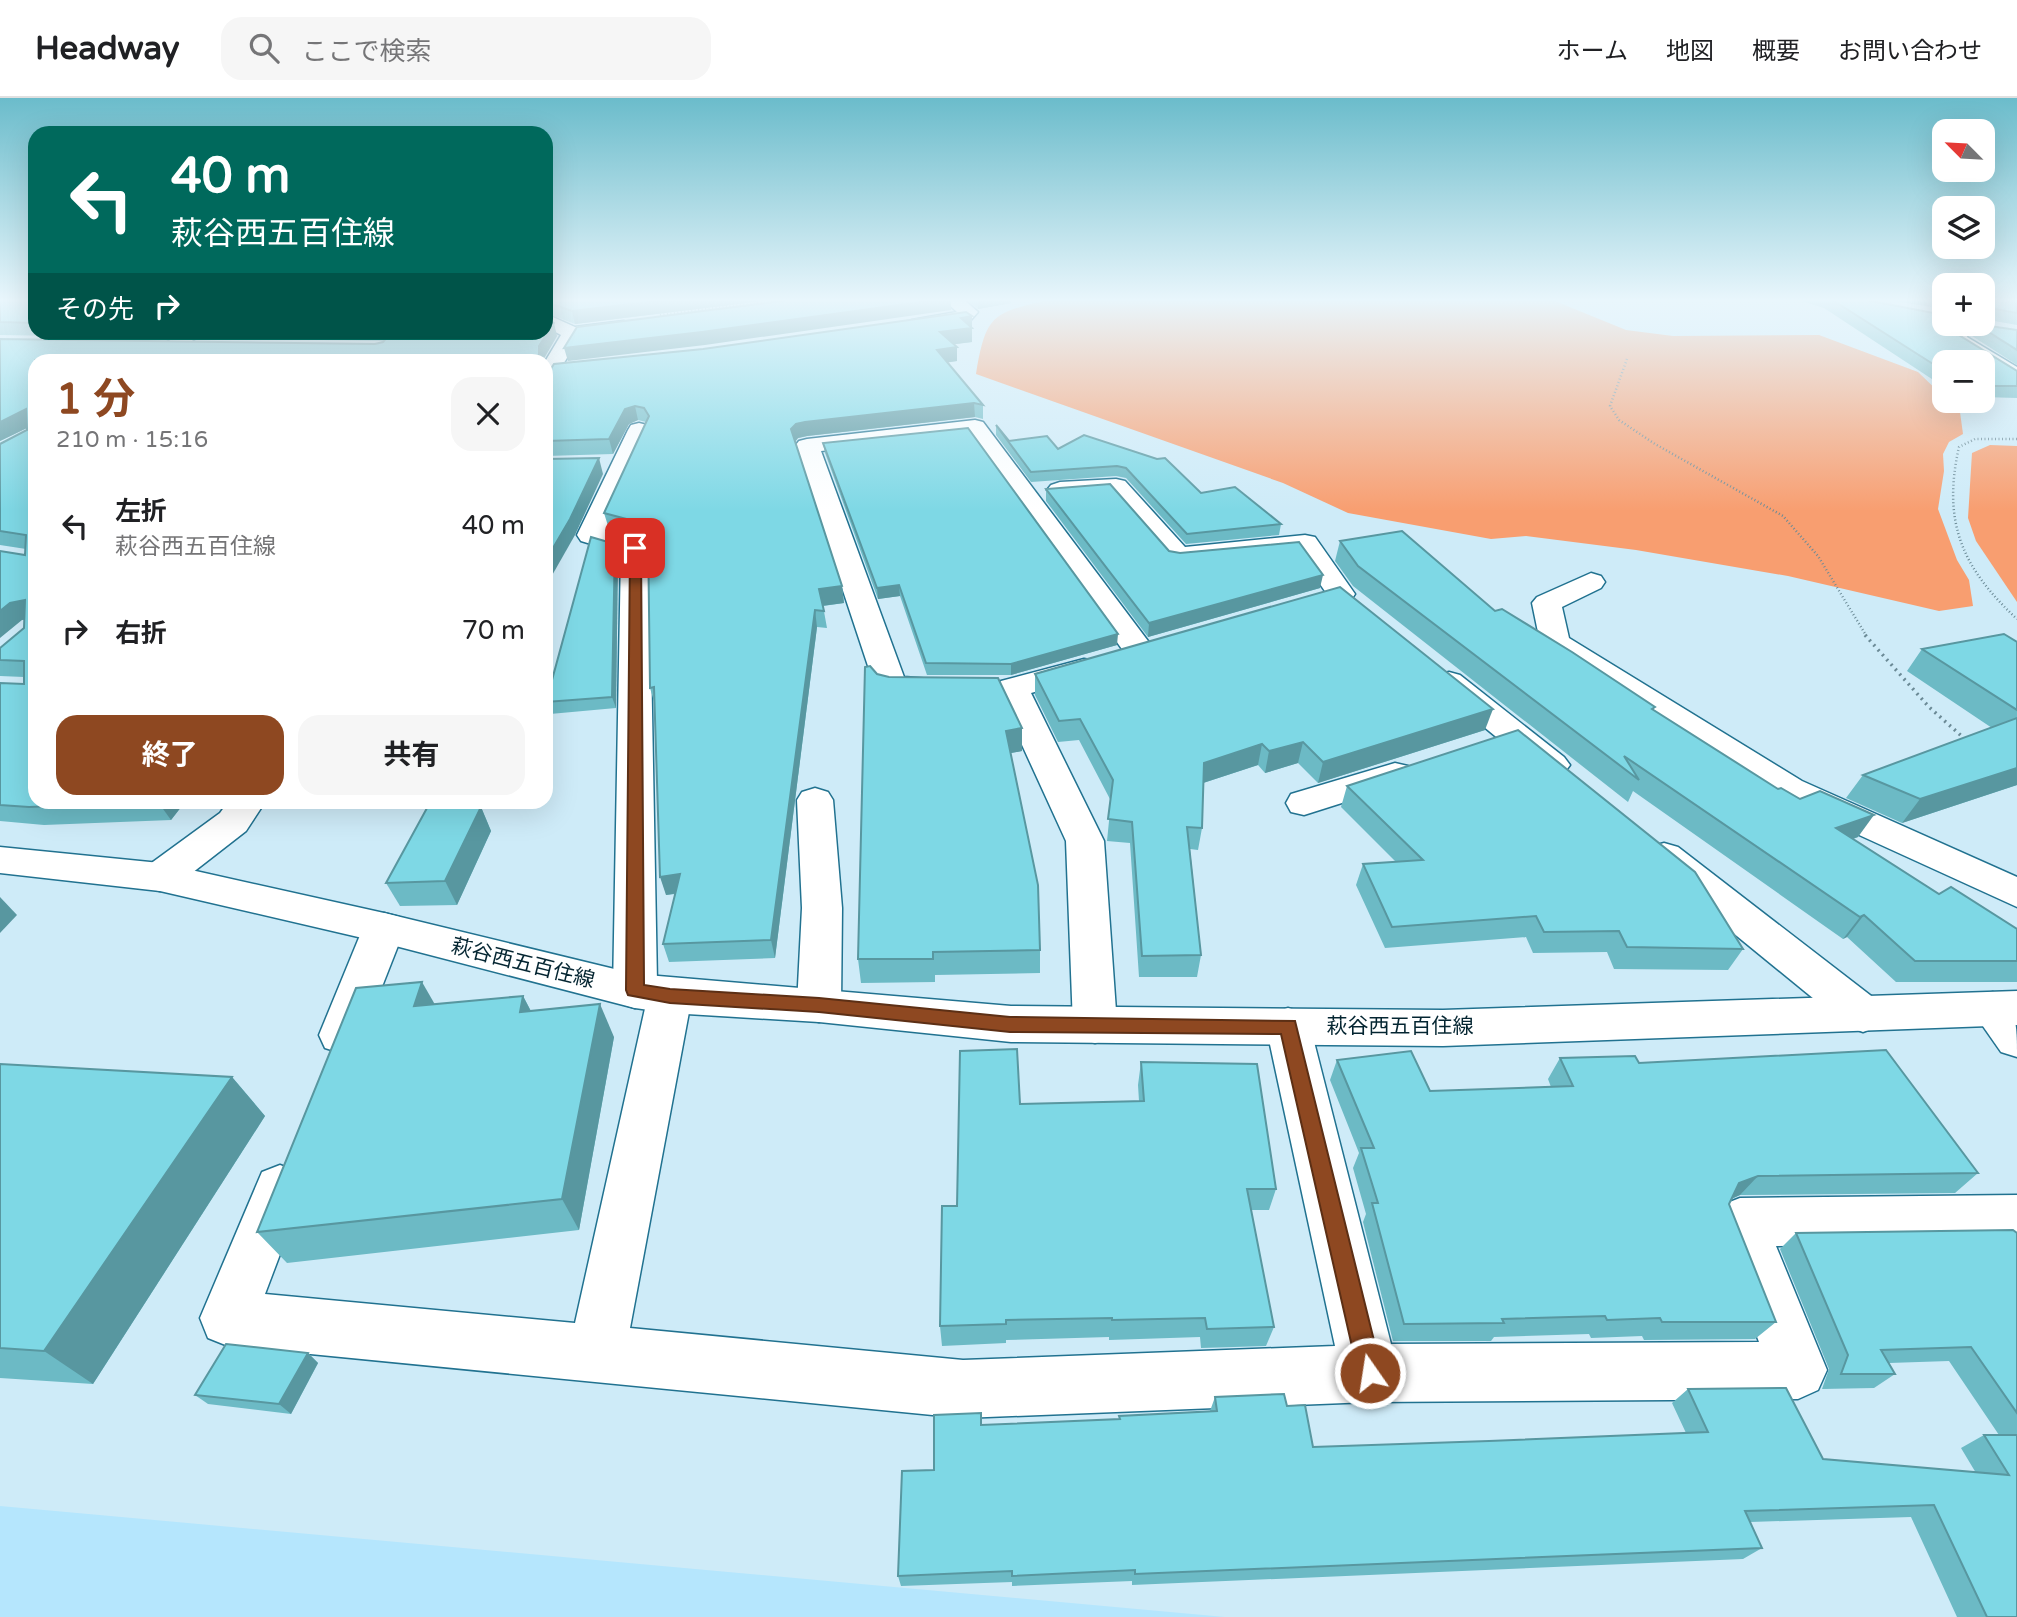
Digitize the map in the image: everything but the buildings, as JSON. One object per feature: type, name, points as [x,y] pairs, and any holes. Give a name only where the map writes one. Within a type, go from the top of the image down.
[{"type":"street","points":[[553,373],[570,370]]},
{"type":"street","points":[[975,427],[1023,493],[1154,648],[985,688],[891,687],[802,438],[975,427]]},
{"type":"street","points":[[597,1354],[652,993],[635,548],[590,535],[611,464],[639,430]]},
{"type":"street","points":[[1023,493],[1116,486],[1178,556],[1305,543],[1339,602]]},
{"type":"street","points":[[1591,582],[1547,603],[1555,642],[1789,789],[2017,893]]},
{"type":"street","points":[[1427,664],[1578,786]]},
{"type":"street","points":[[985,688],[1086,841],[1095,1025]]},
{"type":"street","points":[[1476,747],[1514,735]]},
{"type":"street","points":[[1304,803],[1424,764]]},
{"type":"street","points":[[815,800],[822,908],[819,1005]]},
{"type":"street","points":[[160,877],[233,822],[242,809]]},
{"type":"street","points":[[1642,838],[1863,1014]]},
{"type":"street","name":"萩谷西五百住線","points":[[0,860],[160,877],[652,993],[819,1005],[1010,1024],[1443,1028],[1863,1014],[2009,1019]]},
{"type":"street","points":[[324,1079],[384,928]]},
{"type":"street","points":[[1288,1026],[1370,1373]]},
{"type":"street","points":[[299,1142],[228,1318],[962,1389],[1370,1373],[1798,1370],[1740,1222],[2017,1219]]},
{"type":"path","points":[[1623,370],[1610,406],[1619,420],[1655,444],[1783,516],[1818,556],[1860,629],[1929,707],[1968,742]]},
{"type":"path","points":[[2017,439],[1975,439],[1959,447],[1950,513],[1970,565],[1984,586],[2017,619]]},
{"type":"shaded area","points":[[977,370],[1912,370],[1932,385],[1932,413],[1960,413],[1963,434],[1949,442],[1943,454],[1944,471],[1938,509],[1957,560],[1969,580],[1973,606],[1939,611],[1788,576],[1636,550],[1526,536],[1491,539],[1348,513],[1283,483],[976,374]]},
{"type":"shaded area","points":[[1990,445],[2017,446],[2017,602],[1976,541],[1968,518],[1972,453]]},
{"type":"shaded area","points":[[0,1506],[1225,1617],[0,1617]]},
{"type":"route","points":[[635,548],[635,990],[670,996],[819,1005],[1010,1024],[1288,1026],[1370,1373]]}]
